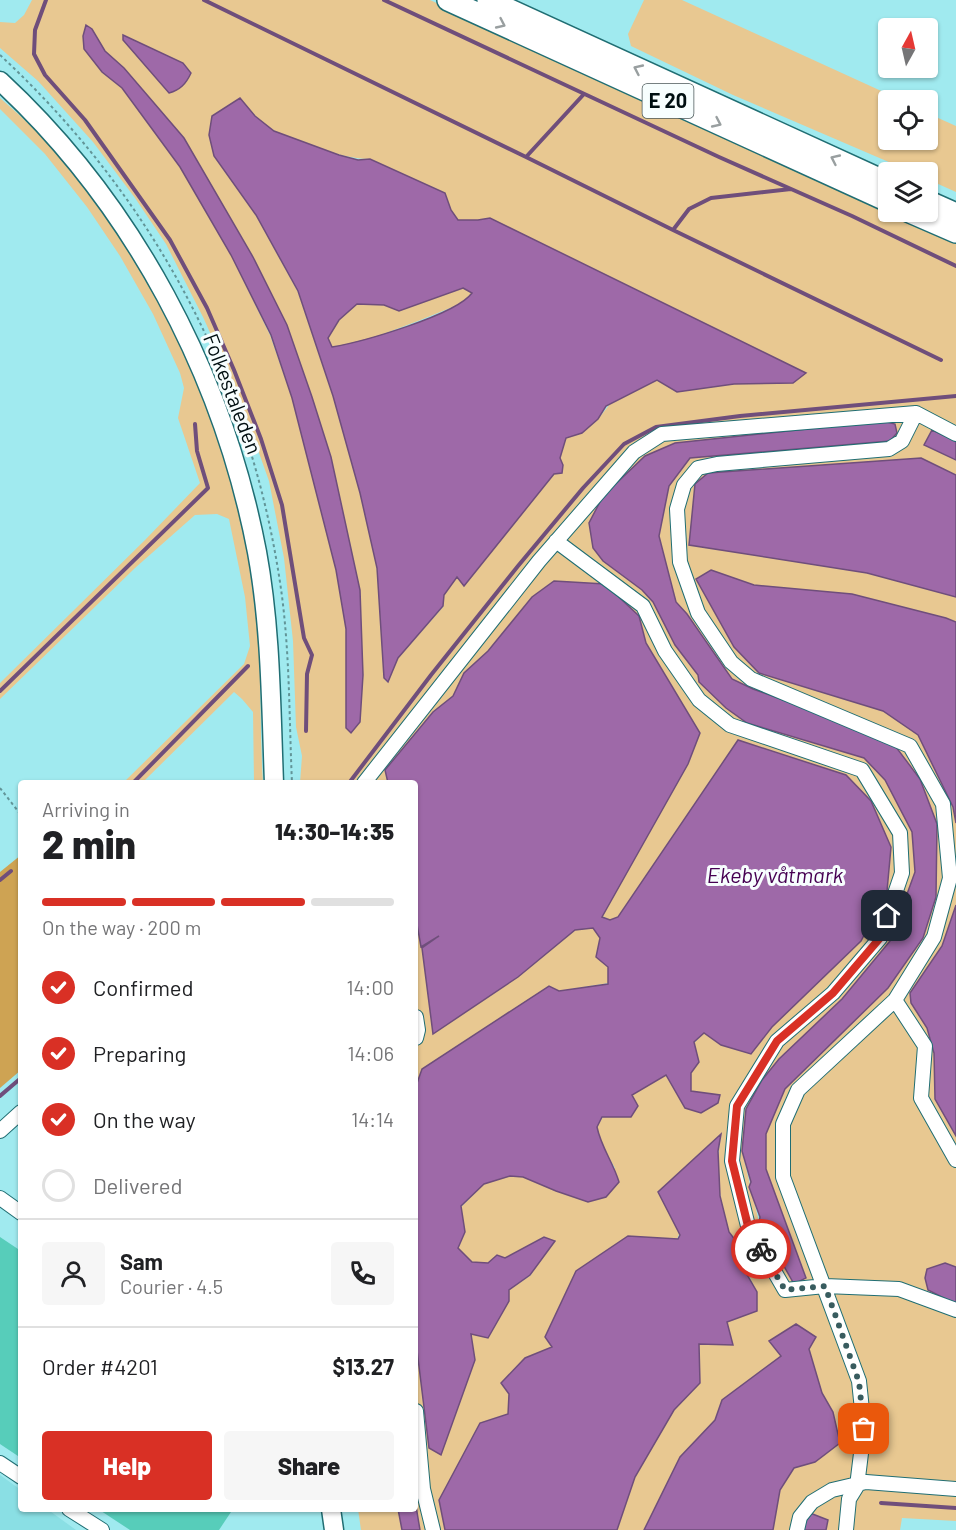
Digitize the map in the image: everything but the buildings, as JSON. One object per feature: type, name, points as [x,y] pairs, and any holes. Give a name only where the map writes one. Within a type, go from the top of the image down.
[{"type":"highway","name":"E 20","points":[[448,0],[878,196]]},
{"type":"highway","name":"E 20","points":[[488,0],[878,178]]},
{"type":"highway","points":[[938,206],[956,214]]},
{"type":"highway","points":[[933,222],[956,232]]},
{"type":"main road","name":"Folkestaleden","points":[[0,81],[59,141],[129,233],[186,336],[213,400],[236,466],[257,552],[269,650],[274,780]]},
{"type":"main road","points":[[319,1512],[322,1530]]},
{"type":"main road","points":[[331,1512],[334,1530]]},
{"type":"lane","points":[[369,780],[556,541],[634,452],[662,434],[916,413],[956,434]]},
{"type":"lane","points":[[846,1530],[849,1499],[857,1486],[864,1429],[859,1382],[783,1177],[783,1124],[798,1090],[895,1000],[934,937],[950,878],[943,804],[910,746],[751,679],[731,662],[698,613],[680,562],[678,510],[684,485],[698,468],[717,464],[889,449],[902,441],[916,413]]},
{"type":"lane","points":[[556,541],[643,606],[665,651],[699,700],[730,725],[862,770],[900,832],[902,873],[880,938],[833,993],[777,1041],[737,1106],[732,1161],[748,1226],[785,1290],[825,1286],[899,1289],[956,1310]]},
{"type":"lane","points":[[895,1000],[925,1046],[921,1098],[956,1160]]},
{"type":"lane","points":[[0,1131],[18,1115]]},
{"type":"lane","points":[[0,1198],[18,1211]]},
{"type":"lane","points":[[418,1433],[423,1489],[433,1530]]},
{"type":"lane","points":[[0,1463],[18,1475]]},
{"type":"lane","points":[[797,1530],[800,1517],[813,1502],[832,1491],[866,1482],[956,1489]]},
{"type":"lane","points":[[74,1512],[102,1530]]},
{"type":"path","points":[[0,788],[18,811]]},
{"type":"shaded area","points":[[32,0],[430,0],[878,204],[878,222],[915,222],[956,241],[956,441],[932,430],[924,445],[956,460],[956,475],[921,458],[689,544],[867,573],[956,597],[956,622],[852,594],[754,585],[711,570],[759,673],[883,711],[918,735],[953,807],[956,823],[956,905],[942,946],[910,993],[911,1003],[927,1028],[934,1053],[935,1099],[956,1136],[956,1267],[945,1263],[956,1304],[956,1521],[902,1518],[900,1530],[826,1530],[828,1520],[802,1530],[773,1530],[780,1490],[794,1468],[815,1462],[833,1412],[822,1393],[809,1349],[781,1356],[722,1400],[715,1420],[680,1457],[644,1530],[617,1530],[635,1477],[674,1410],[700,1383],[699,1344],[733,1345],[726,1322],[757,1292],[725,1218],[718,1171],[721,1136],[677,1239],[628,1236],[552,1347],[525,1358],[501,1383],[509,1394],[508,1414],[480,1423],[439,1500],[445,1530],[420,1530],[417,1512],[418,1358],[429,1448],[471,1334],[509,1290],[531,1275],[543,1237],[499,1260],[480,1264],[472,1262],[458,1249],[465,1232],[461,1207],[484,1184],[510,1176],[523,1177],[556,1191],[615,1168],[601,1144],[597,1127],[610,1110],[627,1097],[666,1075],[685,1108],[717,1103],[719,1095],[691,1092],[691,1072],[699,1061],[694,1043],[704,1033],[721,1045],[751,1054],[788,1011],[739,741],[618,917],[610,920],[602,916],[688,764],[700,733],[646,643],[639,616],[532,597],[488,651],[464,673],[453,696],[433,712],[385,770],[387,780],[300,780],[302,756],[296,727],[293,641],[284,558],[269,481],[239,397],[203,317],[166,244],[93,142],[38,81],[0,48],[0,22],[15,23],[24,15]],"holes":[[[92,29],[105,51],[124,68],[184,138],[253,257],[287,325],[312,397],[331,457],[360,590],[363,675],[360,722],[351,733],[346,728],[346,629],[336,570],[292,398],[270,335],[231,255],[180,167],[122,88],[102,72]],[[240,99],[275,131],[308,145],[360,159],[370,159],[445,193],[457,220],[490,218],[805,374],[677,392],[657,380],[610,404],[582,433],[566,438],[560,458],[563,465],[562,473],[554,474],[464,585],[457,577],[444,595],[443,607],[398,658],[387,682],[384,678],[377,568],[360,493],[333,396],[298,292],[256,215],[214,156]],[[883,421],[890,441],[690,458],[669,486],[659,536],[676,603],[687,614],[732,679],[851,725],[937,824],[888,988],[785,1089],[765,1134],[766,1169],[806,1277],[794,1283],[759,1222],[742,1151],[842,999],[890,941],[915,872],[913,832],[885,780],[864,758],[844,751],[698,675],[675,645],[653,602],[642,590],[603,561],[645,456],[675,443]]]},
{"type":"shaded area","points":[[644,0],[682,0],[879,90],[878,150],[938,150],[938,118],[956,126],[956,192],[938,184],[938,162],[889,162],[733,95],[631,46],[628,34]]},
{"type":"shaded area","points":[[0,98],[48,143],[91,195],[130,252],[165,313],[194,376],[219,441],[237,506],[250,570],[259,642],[263,780],[254,780],[253,712],[234,692],[145,780],[126,780],[244,664],[250,646],[245,597],[229,519],[217,514],[195,515],[135,568],[0,699],[0,683],[200,483],[178,418],[184,388],[180,373],[153,314],[120,256],[87,207],[45,154],[0,109]]},
{"type":"shaded area","points":[[463,288],[472,293],[465,302],[362,342],[332,348],[328,338],[339,320],[357,304],[384,305],[399,310]]},
{"type":"shaded area","points":[[18,857],[18,1073],[0,1088],[0,872]]},
{"type":"shaded area","points":[[593,928],[600,938],[596,956],[608,967],[609,983],[559,991],[422,1069],[418,1080],[418,929],[433,1034],[518,977],[575,930]]},
{"type":"shaded area","points":[[0,1475],[18,1488],[18,1512],[51,1512],[76,1530],[0,1530]]},
{"type":"shaded area","points":[[358,1512],[399,1512],[402,1530],[361,1530]]},
{"type":"water","points":[[86,25],[92,29],[105,51],[124,68],[184,138],[253,257],[287,325],[331,457],[360,590],[363,675],[360,722],[351,733],[346,728],[346,629],[336,570],[292,398],[271,335],[231,255],[180,167],[122,88],[102,72],[84,49],[83,36]]},
{"type":"water","points":[[123,35],[183,63],[191,73],[187,80],[182,86],[169,93],[123,40]]},
{"type":"water","points":[[240,98],[255,116],[274,131],[339,155],[358,160],[370,159],[445,193],[451,210],[458,220],[490,218],[806,373],[793,383],[734,384],[677,392],[657,380],[606,406],[598,419],[582,433],[566,438],[560,458],[563,465],[562,473],[554,474],[464,586],[457,577],[444,595],[443,606],[398,658],[388,682],[384,678],[377,568],[360,493],[333,396],[298,291],[256,215],[214,156],[209,135],[212,116]],"holes":[[[463,288],[472,293],[448,310],[385,334],[332,347],[328,338],[339,320],[357,304],[384,305],[399,311]]]},
{"type":"water","name":"Ekeby våtmark","points":[[883,421],[895,424],[897,433],[890,441],[690,458],[669,486],[659,536],[676,602],[687,614],[732,679],[851,725],[896,747],[920,779],[937,824],[936,897],[923,938],[888,988],[785,1089],[766,1134],[766,1169],[806,1278],[794,1284],[759,1222],[760,1217],[749,1187],[751,1182],[742,1151],[746,1109],[762,1080],[779,1059],[842,999],[890,941],[915,872],[912,832],[885,780],[864,758],[747,723],[726,708],[699,682],[698,675],[675,645],[653,602],[642,590],[603,561],[593,548],[589,523],[603,496],[645,456],[675,443]]},
{"type":"water","points":[[932,430],[956,441],[956,460],[924,445]]},
{"type":"water","points":[[921,458],[956,475],[956,597],[867,573],[689,545],[695,484],[708,473]]},
{"type":"water","points":[[711,570],[754,585],[852,594],[956,622],[956,823],[953,807],[918,735],[883,711],[759,673],[734,647],[696,579]]},
{"type":"water","points":[[554,581],[605,584],[639,616],[646,643],[700,733],[688,764],[602,917],[610,920],[618,917],[738,740],[846,775],[871,801],[891,847],[887,891],[861,941],[772,1027],[751,1054],[721,1045],[704,1033],[694,1042],[699,1062],[691,1073],[691,1091],[720,1095],[718,1103],[701,1113],[685,1108],[666,1075],[632,1095],[638,1106],[631,1117],[602,1117],[597,1127],[619,1182],[606,1197],[588,1202],[523,1177],[510,1176],[484,1184],[461,1206],[465,1232],[458,1248],[472,1262],[488,1263],[497,1255],[505,1258],[544,1237],[555,1241],[530,1275],[509,1290],[509,1301],[488,1338],[471,1334],[475,1360],[441,1455],[429,1448],[418,1358],[418,1080],[422,1069],[549,986],[559,991],[608,984],[608,967],[596,957],[600,938],[593,928],[575,930],[518,977],[433,1034],[422,948],[439,936],[421,947],[418,930],[418,780],[387,780],[385,770],[433,712],[453,696],[464,673],[488,651],[532,597]]},
{"type":"water","points":[[956,905],[956,1136],[935,1099],[934,1053],[927,1028],[911,1003],[910,993],[942,946]]},
{"type":"water","points":[[721,1134],[718,1151],[720,1196],[729,1232],[736,1241],[745,1271],[757,1292],[757,1311],[727,1322],[733,1345],[699,1344],[700,1383],[674,1410],[635,1477],[617,1530],[445,1530],[439,1500],[480,1423],[508,1414],[509,1394],[501,1383],[525,1358],[552,1347],[545,1337],[576,1271],[628,1236],[678,1239],[680,1235],[658,1192]]},
{"type":"water","points":[[945,1263],[956,1267],[956,1304],[928,1290],[925,1278],[927,1269]]},
{"type":"water","points":[[796,1324],[816,1337],[809,1349],[822,1393],[833,1412],[840,1443],[815,1462],[794,1468],[780,1490],[773,1530],[644,1530],[680,1457],[715,1420],[722,1400],[781,1356],[769,1341]]},
{"type":"water","points":[[399,1512],[417,1512],[420,1530],[402,1530]]},
{"type":"water","points":[[810,1513],[828,1520],[826,1530],[802,1530],[804,1520]]},
{"type":"waterway","points":[[46,0],[35,30],[34,54],[45,75],[85,120],[170,240],[207,308],[261,439],[282,505],[304,638],[312,655],[307,674],[306,731]]},
{"type":"waterway","points":[[204,0],[526,157],[584,94]]},
{"type":"waterway","points":[[384,0],[956,266]]},
{"type":"waterway","points":[[526,157],[673,230]]},
{"type":"waterway","points":[[791,189],[711,198],[689,209],[673,230],[941,360]]},
{"type":"waterway","points":[[351,780],[518,566],[583,488],[624,444],[656,427],[740,416],[956,396]]},
{"type":"waterway","points":[[0,691],[208,488],[197,451],[195,424]]},
{"type":"waterway","points":[[136,780],[248,666]]},
{"type":"waterway","points":[[0,880],[11,871]]},
{"type":"waterway","points":[[0,1096],[18,1081]]},
{"type":"waterway","points":[[881,1503],[956,1508]]},
{"type":"way so far","points":[[761,1249],[785,1290],[825,1286],[859,1382],[864,1429]]},
{"type":"route","points":[[761,1249],[748,1226],[732,1161],[737,1106],[777,1041],[833,993],[880,938],[887,916]]}]
